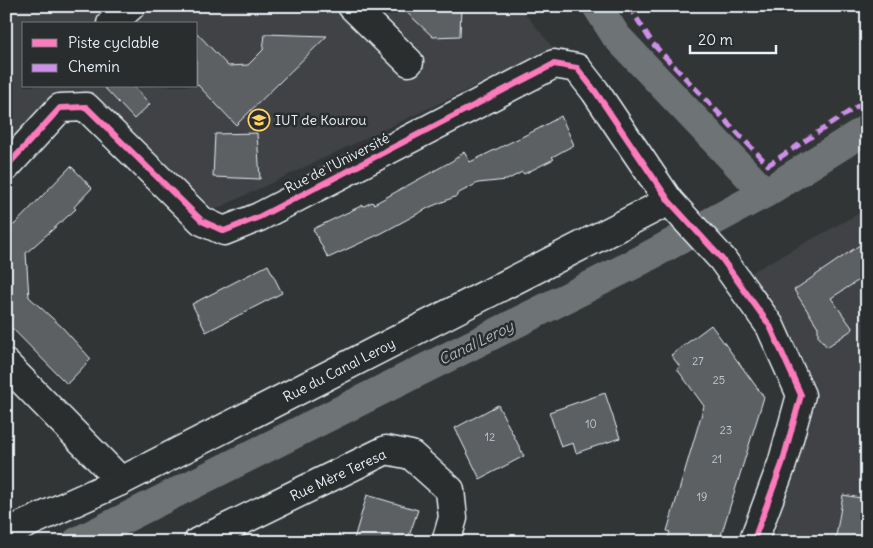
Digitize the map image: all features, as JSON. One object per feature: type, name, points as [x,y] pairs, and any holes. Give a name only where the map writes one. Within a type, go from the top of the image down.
[{"type":"street","points":[[113,22],[131,6]]},
{"type":"street","points":[[352,6],[409,62]]},
{"type":"street","name":"Rue de l'Université","points":[[6,167],[56,97],[86,107],[202,221],[224,231],[259,217],[554,64],[577,68],[595,91],[669,201]]},
{"type":"street","points":[[669,201],[722,259],[770,326],[802,395],[782,464],[754,542]]},
{"type":"street","name":"Rue du Canal Leroy","points":[[6,533],[121,482],[669,201]]},
{"type":"street","points":[[6,364],[121,482]]},
{"type":"street","name":"Rue Mère Teresa","points":[[198,542],[386,450],[411,455],[450,490],[453,518],[446,542]]},
{"type":"shaded area","name":"IUT de Kourou","points":[[6,6],[519,6],[554,49],[210,212],[81,90],[54,94],[6,146]]},
{"type":"shaded area","points":[[867,209],[867,542],[773,542],[815,387],[739,279]]},
{"type":"building","points":[[400,6],[461,6],[460,36],[433,37]]},
{"type":"building","points":[[198,34],[228,66],[248,65],[263,50],[265,34],[327,36],[236,125],[198,85]]},
{"type":"building","points":[[105,88],[135,88],[150,104],[134,119]]},
{"type":"building","points":[[561,116],[574,145],[552,157],[554,159],[507,180],[478,183],[457,194],[457,196],[430,207],[382,233],[328,258],[313,229],[363,205],[372,202],[374,204],[452,161],[464,152],[470,162]]},
{"type":"building","points":[[257,133],[260,179],[213,177],[215,134]]},
{"type":"building","points":[[71,166],[92,188],[74,207],[76,209],[26,253],[29,297],[62,327],[91,359],[67,384],[6,322],[6,225],[14,225]]},
{"type":"building","points":[[867,240],[867,275],[831,298],[853,329],[827,347],[818,336],[818,327],[794,290]]},
{"type":"building","points":[[268,265],[282,293],[206,332],[192,304]]},
{"type":"building","points":[[711,325],[764,397],[719,542],[667,542],[670,532],[667,531],[704,406],[677,369],[680,367],[671,355]]},
{"type":"building","points":[[605,393],[620,438],[576,453],[573,443],[561,447],[549,412]]},
{"type":"building","points":[[498,405],[524,456],[480,479],[455,428]]},
{"type":"building","points":[[367,495],[418,510],[407,542],[353,542]]},
{"type":"building","points":[[843,495],[867,499],[867,542],[835,542]]},
{"type":"waterway","points":[[597,6],[616,36],[765,193]]},
{"type":"waterway","name":"Canal Leroy","points":[[77,542],[634,264],[765,193],[867,129]]},
{"type":"marked path","points":[[629,6],[653,44],[768,165],[867,100]]},
{"type":"cycle path","points":[[6,167],[60,108],[86,107],[202,221],[224,231],[259,217],[554,64],[577,68],[595,91],[669,201],[722,259],[770,326],[801,395],[782,464],[753,542]]},
{"type":"place","name":"IUT de Kourou","points":[[259,120]]}]
